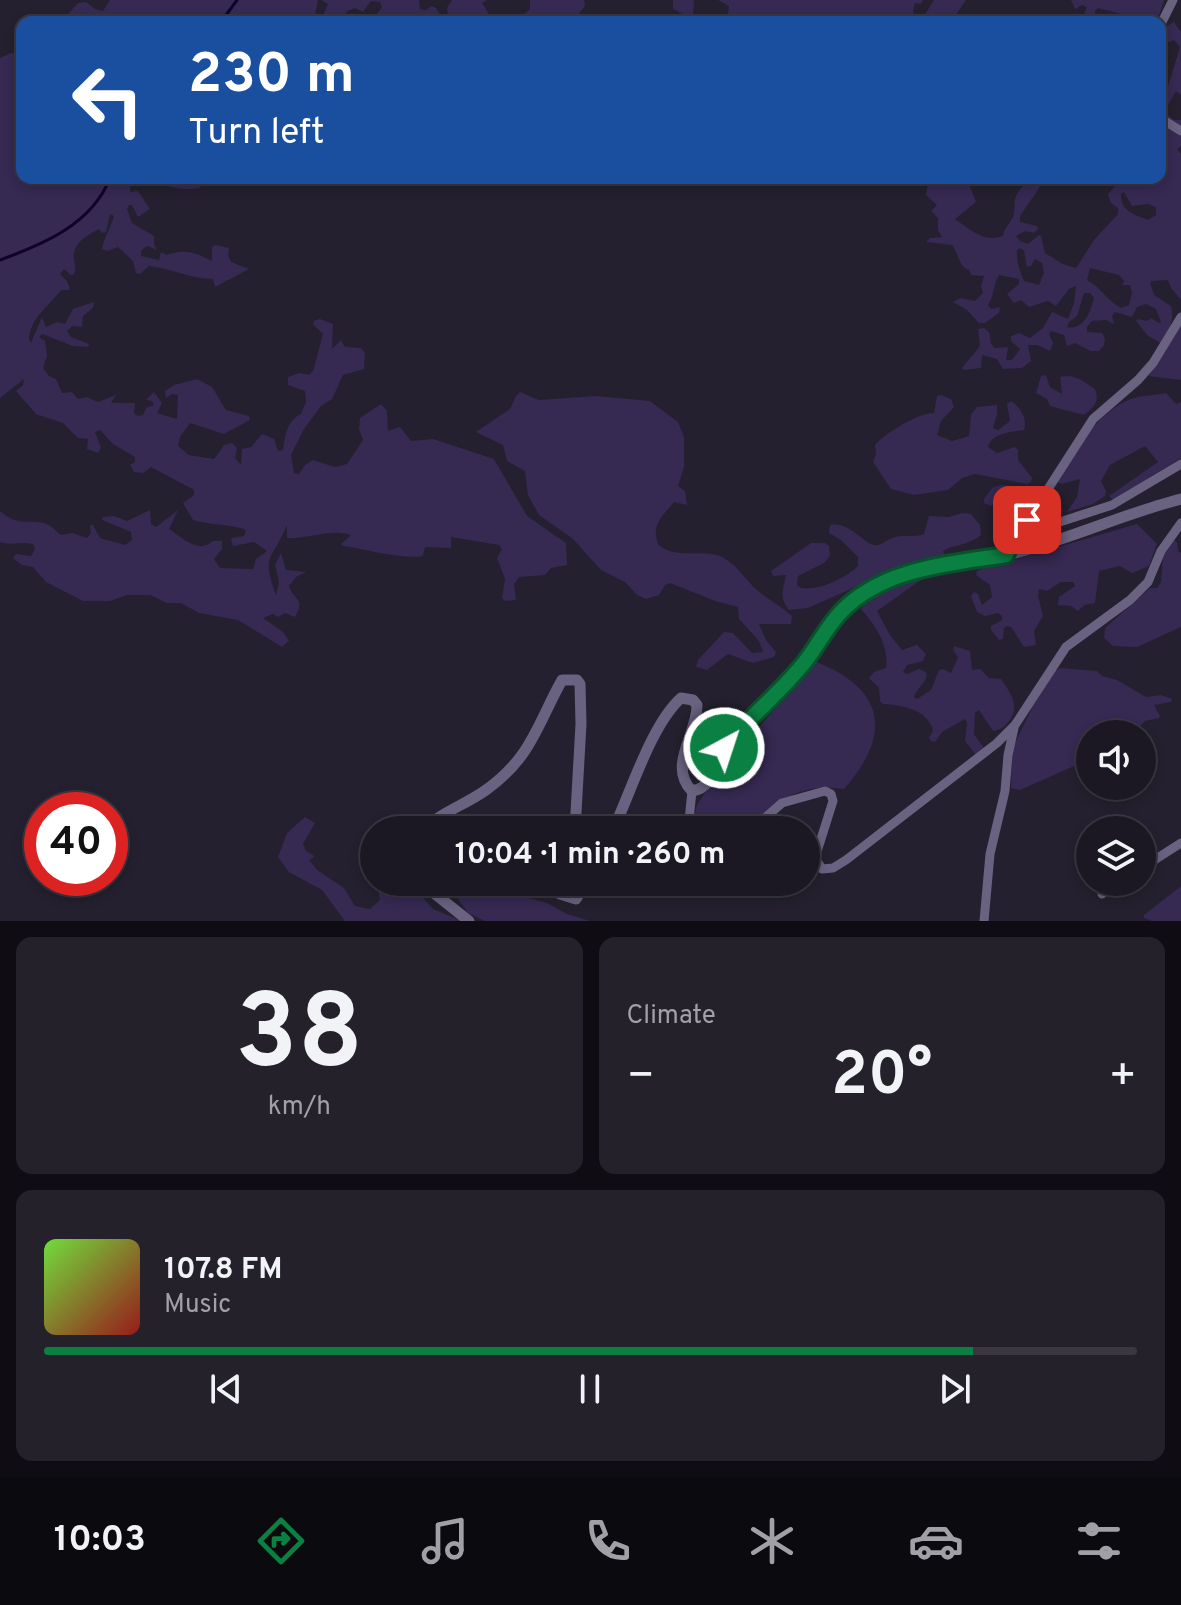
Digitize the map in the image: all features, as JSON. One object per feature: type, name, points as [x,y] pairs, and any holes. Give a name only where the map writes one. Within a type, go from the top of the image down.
[{"type":"street","points":[[1006,555],[1014,537],[1093,419],[1153,363],[1181,317]]},
{"type":"street","points":[[1014,537],[1112,505],[1181,464]]},
{"type":"street","points":[[692,791],[705,785],[724,748],[804,663],[842,611],[874,586],[930,566],[1006,555],[1181,499]]},
{"type":"street","points":[[984,921],[990,854],[1005,791],[1008,755],[1015,725],[1066,647],[1130,600],[1148,582],[1161,551],[1181,523]]},
{"type":"street","points":[[441,816],[485,791],[511,769],[535,739],[562,680],[570,679],[580,684],[581,690],[576,816]]},
{"type":"street","points":[[619,816],[661,724],[681,698],[693,700],[697,705],[683,769],[685,782],[692,791],[689,816]]},
{"type":"street","points":[[820,866],[822,869],[833,868],[969,766],[1015,725]]},
{"type":"street","points":[[767,816],[782,803],[825,791],[831,794],[833,801],[820,842]]},
{"type":"street","points":[[1156,859],[1181,843]]},
{"type":"street","points":[[438,896],[469,921]]},
{"type":"shaded area","points":[[110,0],[318,0],[313,16],[66,16],[78,3],[86,2],[103,11]]},
{"type":"shaded area","points":[[321,0],[419,0],[420,9],[426,10],[431,6],[441,16],[375,16],[382,7],[380,2],[371,1],[363,12],[355,8],[342,16],[323,16],[328,4]]},
{"type":"shaded area","points":[[452,0],[487,0],[482,3],[488,16],[448,16],[447,8]]},
{"type":"shaded area","points":[[530,0],[584,0],[585,6],[578,15],[522,16],[530,9]]},
{"type":"shaded area","points":[[673,0],[694,0],[693,16],[673,9]]},
{"type":"shaded area","points":[[718,0],[923,0],[921,4],[915,3],[913,12],[916,16],[728,16],[729,6]]},
{"type":"shaded area","points":[[934,0],[966,0],[955,16],[924,16]]},
{"type":"shaded area","points":[[1071,0],[1164,0],[1159,16],[1120,16],[1098,8],[1095,16],[1083,16],[1087,7],[1082,5],[1075,9]]},
{"type":"shaded area","points":[[1174,22],[1181,32],[1181,95],[1176,91],[1166,108],[1166,92],[1180,47],[1174,40],[1166,40],[1166,27]]},
{"type":"shaded area","points":[[16,54],[16,184],[130,184],[130,192],[138,191],[150,209],[138,217],[129,205],[127,209],[132,223],[154,236],[157,250],[147,246],[141,251],[141,256],[159,260],[161,252],[167,255],[185,252],[212,261],[212,247],[215,245],[229,248],[231,262],[249,269],[215,287],[213,279],[157,267],[149,266],[140,274],[136,273],[133,261],[118,247],[107,251],[102,249],[114,216],[110,214],[106,232],[102,233],[99,229],[77,245],[74,274],[64,269],[60,274],[70,290],[61,290],[30,331],[31,343],[42,317],[46,327],[57,322],[65,324],[73,309],[94,302],[93,308],[83,316],[82,327],[72,326],[67,331],[71,337],[89,344],[88,347],[73,346],[42,334],[39,337],[45,341],[47,356],[43,368],[56,379],[62,393],[72,392],[78,399],[87,397],[98,402],[116,395],[111,403],[135,403],[134,413],[138,416],[154,405],[146,400],[154,392],[162,403],[157,413],[177,419],[178,395],[172,394],[166,398],[165,391],[174,385],[197,379],[212,387],[226,410],[249,416],[250,420],[224,434],[190,423],[178,446],[189,455],[214,459],[224,445],[232,443],[237,448],[235,458],[241,465],[242,449],[251,447],[262,434],[274,439],[278,451],[283,450],[290,424],[301,414],[306,402],[305,391],[288,385],[288,377],[300,373],[309,375],[313,371],[323,334],[313,324],[320,319],[333,324],[332,349],[341,340],[345,347],[361,348],[365,353],[364,369],[343,375],[332,399],[321,406],[304,429],[291,455],[294,473],[299,474],[313,460],[335,467],[347,464],[363,440],[359,429],[360,418],[381,404],[387,411],[388,431],[400,427],[411,441],[433,439],[494,459],[527,516],[566,543],[567,565],[551,568],[545,575],[519,577],[514,584],[516,600],[505,601],[502,598],[505,579],[497,558],[502,549],[499,545],[451,537],[451,548],[425,547],[423,556],[405,557],[343,546],[341,544],[351,535],[344,533],[287,538],[287,525],[269,564],[276,595],[279,582],[275,565],[281,553],[286,570],[306,572],[296,577],[289,586],[299,603],[295,617],[285,613],[263,618],[283,632],[289,641],[282,647],[238,620],[199,613],[181,603],[167,603],[150,595],[127,595],[110,601],[83,601],[46,582],[33,567],[22,565],[13,558],[16,554],[31,556],[35,549],[33,544],[0,542],[0,511],[17,521],[47,524],[61,535],[72,533],[87,538],[91,533],[90,525],[93,525],[100,538],[125,545],[132,540],[131,532],[102,520],[103,517],[114,516],[127,521],[150,510],[151,524],[156,527],[178,510],[169,529],[196,545],[222,541],[222,549],[214,559],[220,568],[253,569],[256,559],[267,551],[254,542],[233,546],[231,538],[244,536],[244,529],[193,520],[183,503],[194,495],[194,490],[151,467],[143,473],[134,472],[130,465],[135,462],[135,457],[113,444],[100,430],[95,432],[101,448],[98,453],[87,449],[88,439],[78,438],[63,423],[36,414],[16,391],[23,385],[24,379],[0,398],[0,58]]},
{"type":"shaded area","points":[[1166,114],[1174,120],[1181,120],[1181,146],[1177,149],[1181,154],[1181,300],[1168,280],[1150,283],[1154,295],[1171,306],[1172,311],[1172,320],[1161,343],[1148,336],[1136,321],[1151,318],[1161,322],[1156,309],[1146,304],[1137,307],[1132,317],[1115,312],[1112,316],[1114,324],[1106,320],[1092,321],[1087,332],[1102,333],[1104,338],[1104,345],[1099,351],[1091,351],[1075,343],[1067,346],[1064,335],[1051,331],[1049,334],[1053,343],[1050,351],[1028,345],[1031,361],[1022,368],[1003,369],[997,359],[982,355],[981,368],[964,370],[962,368],[980,346],[978,329],[984,328],[989,332],[995,348],[1008,347],[1006,360],[1012,360],[1020,349],[1011,341],[1011,336],[1019,333],[1030,338],[1043,328],[1052,312],[1068,319],[1076,286],[1069,289],[1056,306],[1048,301],[1029,307],[1021,300],[1014,303],[1007,294],[1019,284],[1019,279],[999,275],[988,305],[991,309],[1000,307],[999,313],[985,323],[979,323],[967,310],[953,302],[960,298],[975,301],[983,293],[981,286],[984,276],[971,275],[952,245],[926,242],[930,238],[942,237],[938,230],[938,218],[931,211],[937,205],[926,195],[928,184],[969,184],[976,202],[955,219],[977,234],[996,238],[1003,236],[1012,219],[1015,199],[1023,186],[1042,184],[1020,216],[1020,222],[1037,226],[1038,229],[1034,233],[1025,231],[1016,236],[1028,244],[1041,236],[1045,253],[1076,268],[1094,240],[1118,214],[1118,208],[1111,203],[1108,194],[1117,184],[1166,184]],"holes":[[[1124,192],[1132,206],[1148,204],[1156,207],[1156,215],[1148,220],[1133,214],[1123,205],[1121,194]],[[1020,248],[1024,251],[1027,267],[1035,259],[1042,263],[1044,273],[1039,285],[1024,281],[1017,258]],[[1090,268],[1119,275],[1124,281],[1122,285],[1130,285],[1129,305],[1121,308],[1087,280]],[[1084,293],[1090,293],[1094,298],[1090,309],[1082,323],[1067,327],[1077,316]]]},
{"type":"shaded area","points":[[160,184],[202,184],[200,188],[180,189]]},
{"type":"shaded area","points":[[1181,324],[1181,380],[1149,376]]},
{"type":"shaded area","points":[[1046,375],[1050,387],[1062,394],[1060,377],[1070,376],[1083,381],[1095,389],[1095,404],[1084,415],[1050,406],[1047,399],[1036,393],[1041,376]]},
{"type":"shaded area","points":[[520,392],[539,400],[596,396],[650,401],[678,422],[684,437],[684,467],[678,486],[685,491],[687,505],[674,502],[662,517],[656,531],[658,544],[672,552],[724,558],[756,589],[792,616],[791,624],[759,624],[776,652],[774,657],[753,663],[728,654],[707,670],[696,667],[698,660],[724,632],[733,633],[752,653],[763,652],[759,641],[739,619],[738,607],[670,583],[659,595],[646,599],[637,595],[625,582],[601,570],[573,539],[539,515],[528,495],[525,471],[507,461],[503,445],[476,432],[510,409]]},
{"type":"shaded area","points":[[1166,393],[1176,404],[1181,402],[1181,458],[1113,500],[1109,496],[1158,462],[1145,446],[1110,465],[1101,481],[1105,496],[1093,504],[1067,512],[1077,497],[1080,479],[1061,484],[1056,481],[1098,421],[1121,404],[1138,397]]},
{"type":"shaded area","points":[[937,396],[951,399],[954,407],[941,421],[937,435],[952,441],[969,436],[971,414],[977,407],[997,405],[993,428],[998,430],[1010,421],[1007,404],[1011,401],[1024,418],[1024,430],[998,436],[988,447],[997,453],[1015,447],[1018,460],[1032,478],[1031,482],[1027,484],[975,474],[962,478],[948,490],[914,495],[891,489],[873,462],[875,445],[903,424],[934,413]]},
{"type":"shaded area","points":[[1011,486],[1013,490],[991,506],[984,503],[992,488]]},
{"type":"shaded area","points":[[971,514],[980,525],[981,535],[977,538],[943,551],[945,555],[941,558],[887,573],[808,608],[789,610],[783,597],[786,575],[773,576],[771,571],[811,543],[825,543],[829,546],[830,556],[824,563],[798,576],[797,585],[801,588],[824,586],[858,566],[858,557],[829,533],[830,525],[847,528],[876,545],[896,537],[924,534],[929,516],[949,517]]},
{"type":"shaded area","points":[[1137,524],[1157,544],[1149,566],[1132,573],[1120,566],[1099,571],[1095,603],[1084,605],[1078,611],[1071,606],[1058,605],[1059,597],[1075,586],[1073,582],[1061,582],[1047,591],[1039,589],[1043,616],[1034,631],[1036,645],[1024,647],[1011,627],[1007,626],[1003,639],[999,640],[991,626],[1002,620],[1002,616],[998,613],[985,616],[977,612],[971,596],[974,592],[982,605],[992,597],[990,585],[976,575],[977,571],[1007,557],[1013,560]]},
{"type":"shaded area","points":[[1174,540],[1181,553],[1181,627],[1137,647],[1113,646],[1104,638],[1105,628],[1150,588],[1157,588],[1161,582],[1163,556]]},
{"type":"shaded area","points":[[927,572],[938,572],[925,577],[877,611],[902,650],[917,645],[926,654],[923,661],[907,665],[903,672],[907,674],[919,669],[926,672],[926,679],[914,697],[917,699],[931,690],[939,670],[951,673],[958,657],[954,646],[970,651],[972,670],[980,669],[989,678],[1001,679],[1013,700],[1014,710],[1004,727],[993,731],[979,710],[975,713],[974,734],[984,748],[976,755],[965,741],[965,719],[942,732],[935,742],[931,741],[929,738],[933,730],[925,717],[905,707],[883,704],[879,688],[869,678],[874,672],[886,668],[885,651],[876,629],[861,609],[881,592]]},
{"type":"shaded area","points":[[816,662],[857,686],[868,700],[874,715],[875,732],[870,750],[844,789],[802,791],[764,816],[694,816],[697,805],[716,776]]},
{"type":"shaded area","points":[[1060,668],[1097,671],[1146,697],[1161,695],[1172,699],[1171,702],[1154,705],[1159,718],[1076,720],[1076,765],[1020,790],[1011,788],[1012,749],[1055,671]]},
{"type":"shaded area","points":[[305,817],[315,823],[303,844],[314,857],[309,860],[317,870],[344,888],[355,906],[370,909],[380,900],[379,896],[421,896],[433,909],[462,921],[345,921],[322,890],[289,872],[278,857],[287,833]]},
{"type":"shaded area","points":[[1181,886],[1181,921],[1144,918],[1144,915]]},
{"type":"shaded area","points":[[456,896],[522,896],[590,921],[485,921],[468,913]]},
{"type":"waterway","points":[[225,16],[237,0]]},
{"type":"waterway","points":[[0,260],[65,230],[91,208],[107,184]]},
{"type":"route","points":[[724,748],[804,663],[842,611],[874,586],[930,566],[1006,555],[1014,537],[1027,520]]}]
